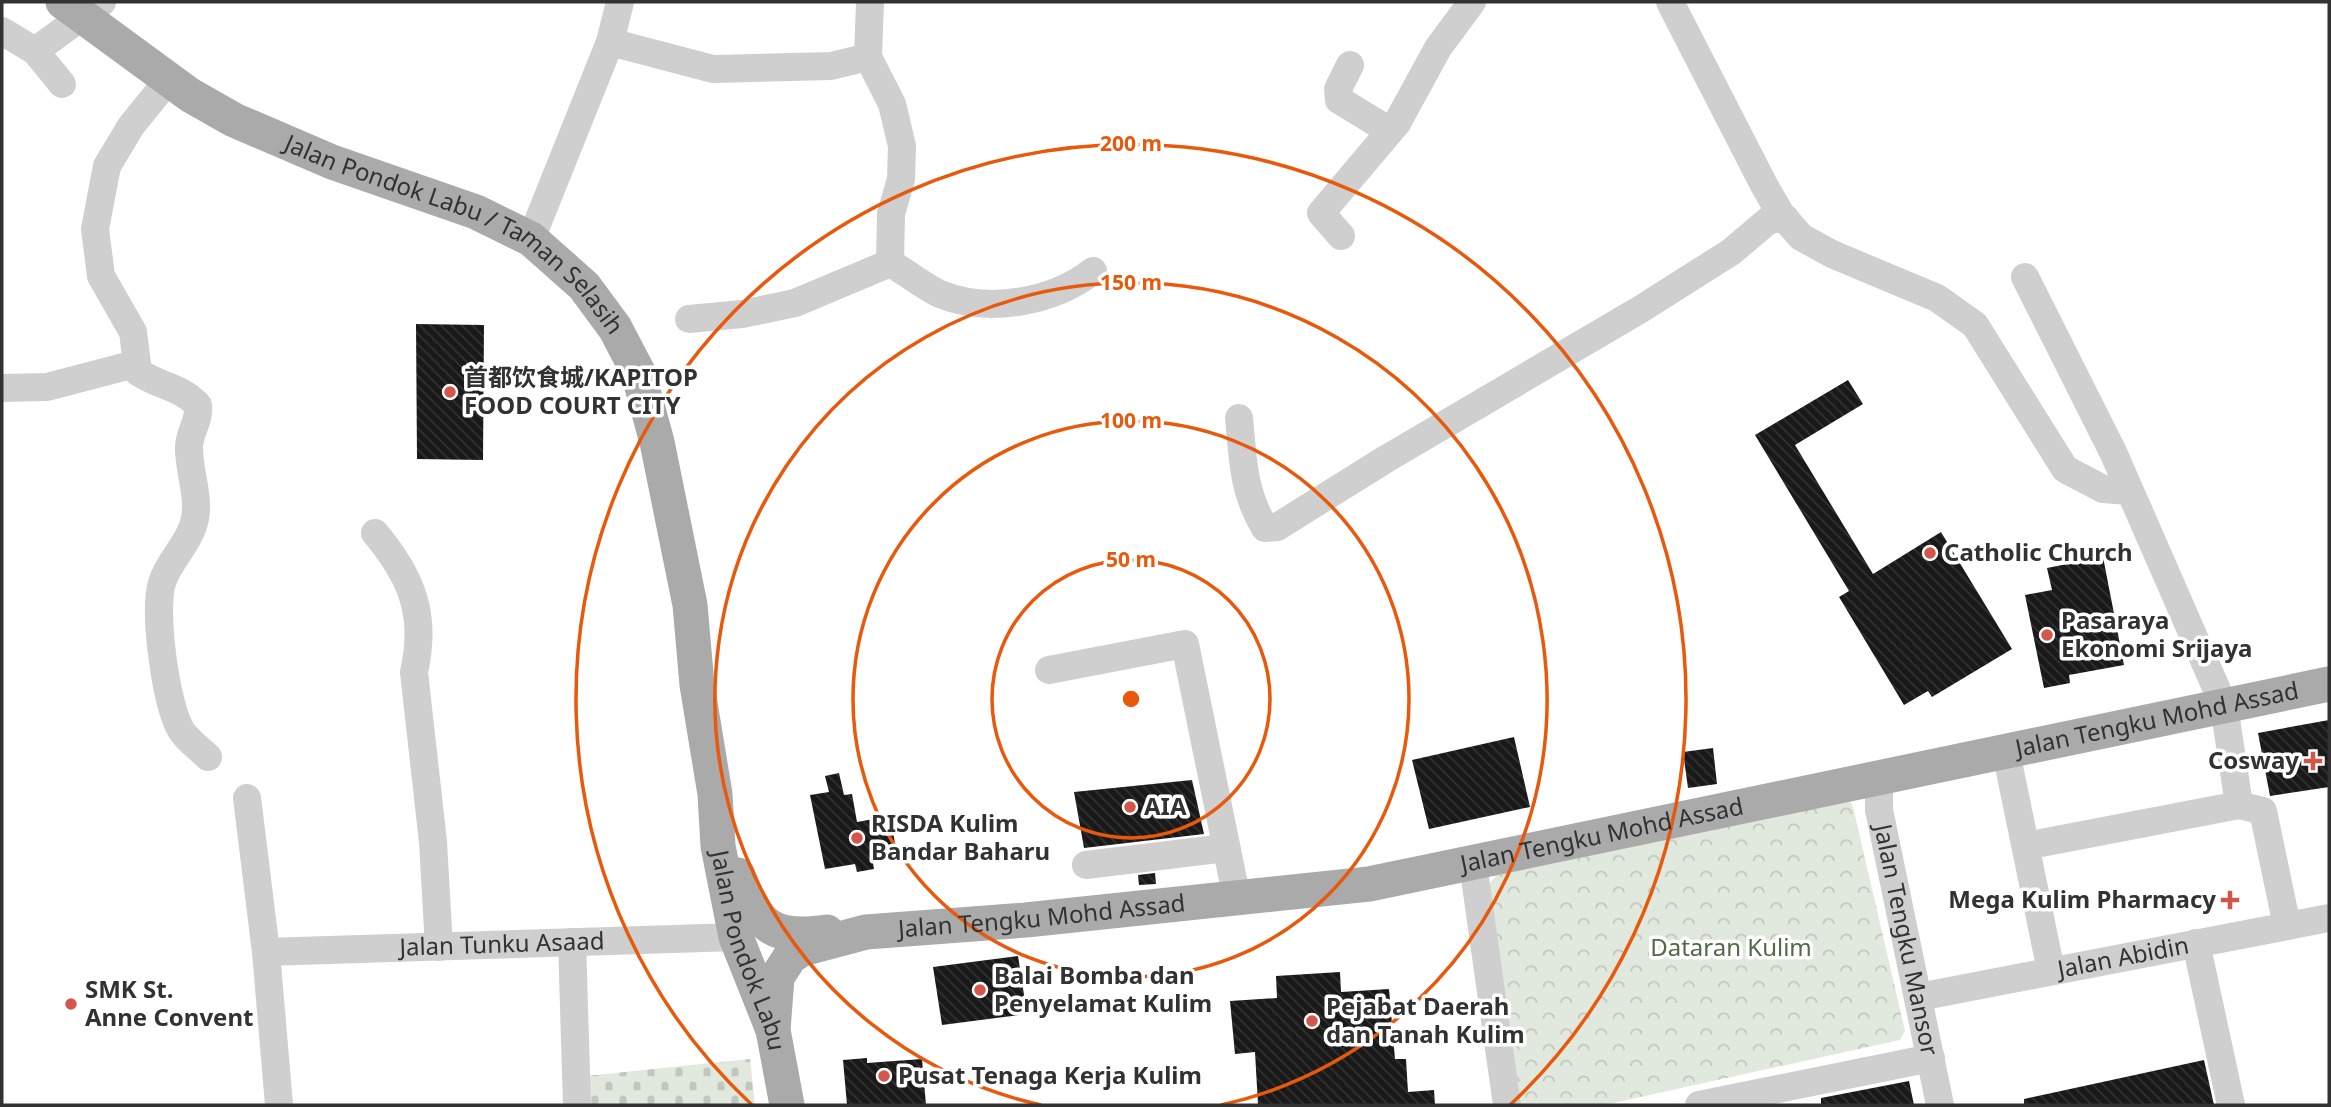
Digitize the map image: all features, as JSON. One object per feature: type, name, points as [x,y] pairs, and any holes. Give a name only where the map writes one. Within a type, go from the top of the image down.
[{"type":"main road","name":"Jalan Pondok Labu / Taman Selasih","points":[[83,6],[169,79],[213,110],[274,139],[476,212],[531,239],[584,286],[625,345],[646,395],[690,605],[697,685],[715,794]]},
{"type":"main road","name":"Jalan Tengku Mohd Assad","points":[[773,1030],[777,977],[790,957],[802,949],[866,932],[1237,899],[1368,884],[2329,684]]},
{"type":"main road","name":"Jalan Tengku Mohd Assad","points":[[715,794],[746,897],[766,926],[788,934],[848,929],[866,932]]},
{"type":"main road","name":"Jalan Pondok Labu","points":[[715,794],[718,846],[736,937],[773,1030],[787,1105]]},
{"type":"street","points":[[531,239],[610,43],[620,2]]},
{"type":"street","points":[[870,2],[868,57],[892,104],[902,146],[901,179],[891,214],[890,263]]},
{"type":"street","points":[[1341,236],[1321,213],[1391,131],[1438,48],[1472,2]]},
{"type":"street","points":[[1670,2],[1763,185],[1783,216],[1801,237],[1832,254],[1937,298],[1975,325],[2065,469],[2103,489],[2129,491]]},
{"type":"street","points":[[35,51],[83,6]]},
{"type":"street","points":[[2,32],[35,51],[62,84]]},
{"type":"street","points":[[610,43],[713,69],[831,66],[868,57]]},
{"type":"street","points":[[1350,65],[1338,89],[1339,100],[1391,131]]},
{"type":"street","points":[[169,79],[131,126],[107,166],[95,229],[102,276],[133,332],[138,372],[150,380],[181,390],[198,405],[200,413],[191,434],[189,449],[195,487],[193,525],[171,561],[161,584],[157,613],[168,684],[181,731],[208,757]]},
{"type":"street","points":[[1239,418],[1244,469],[1256,513],[1265,527],[1277,527],[1386,458],[1641,309],[1731,252],[1770,219],[1783,216]]},
{"type":"street","points":[[890,263],[939,293],[978,303],[1035,300],[1075,285],[1093,271]]},
{"type":"street","points":[[689,319],[742,314],[795,303],[890,263]]},
{"type":"street","points":[[2025,277],[2113,452],[2224,706],[2239,805]]},
{"type":"street","points":[[2,388],[47,387],[135,364]]},
{"type":"street","points":[[376,533],[400,563],[416,603],[421,645],[414,672],[433,842],[439,947]]},
{"type":"street","points":[[1049,670],[1185,644],[1237,899]]},
{"type":"street","points":[[2006,752],[2051,971]]},
{"type":"street","name":"Jalan Tengku Mansor","points":[[1886,777],[1879,787],[1879,810],[1940,1105]]},
{"type":"street","points":[[247,798],[266,952],[279,1105]]},
{"type":"street","points":[[2026,846],[2239,805],[2263,811],[2287,926]]},
{"type":"street","points":[[1086,865],[1226,848]]},
{"type":"street","points":[[1474,864],[1507,1105]]},
{"type":"street","name":"Jalan Abidin","points":[[1919,997],[2329,918]]},
{"type":"street","name":"Jalan Tunku Asaad","points":[[266,952],[736,937]]},
{"type":"street","points":[[572,942],[577,1105]]},
{"type":"street","points":[[2196,943],[2231,1105]]},
{"type":"street","points":[[1699,1105],[1931,1058]]},
{"type":"green space","name":"Dataran Kulim","points":[[1849,800],[1853,807],[1905,1031],[1900,1040],[1604,1105],[1517,1105],[1489,884],[1503,868]]},
{"type":"green space","points":[[750,1059],[755,1105],[589,1105],[586,1076]]},
{"type":"building","name":"首都饮食城/KAPITOP FOOD COURT CITY","points":[[416,324],[484,325],[483,460],[417,459]]},
{"type":"building","name":"Catholic Church","points":[[1848,380],[1863,404],[1795,445],[1873,574],[1941,532],[2012,649],[1932,697],[1928,691],[1904,705],[1839,597],[1849,591],[1755,435]]},
{"type":"building","points":[[2103,557],[2124,665],[2069,675],[2070,683],[2044,688],[2025,595],[2052,590],[2047,568]]},
{"type":"building","points":[[2329,720],[2329,787],[2270,796],[2258,733]]},
{"type":"building","points":[[1514,737],[1530,807],[1429,829],[1412,760]]},
{"type":"building","points":[[1713,748],[1717,784],[1688,788],[1683,752]]},
{"type":"building","name":"RISDA Kulim Bandar Baharu","points":[[839,773],[844,795],[852,794],[857,822],[890,816],[897,854],[872,858],[874,869],[857,872],[855,864],[825,869],[810,795],[829,792],[825,776]]},
{"type":"building","points":[[1192,780],[1204,834],[1084,848],[1074,792]]},
{"type":"building","points":[[1155,873],[1156,884],[1139,885],[1138,875]]},
{"type":"building","name":"Balai Bomba dan Penyelamat Kulim","points":[[1018,956],[1027,1014],[942,1025],[933,967]]},
{"type":"building","name":"Pejabat Daerah dan Tanah Kulim","points":[[1340,972],[1341,992],[1389,989],[1395,1059],[1406,1059],[1408,1092],[1434,1090],[1435,1105],[1258,1105],[1255,1052],[1235,1054],[1230,1001],[1277,998],[1276,976]]},
{"type":"building","name":"Pusat Tenaga Kerja Kulim","points":[[867,1058],[867,1063],[922,1059],[926,1105],[847,1105],[843,1060]]},
{"type":"building","points":[[2204,1060],[2214,1105],[2024,1105],[2024,1099]]},
{"type":"building","points":[[1909,1081],[1914,1105],[1821,1105],[1821,1098]]},
{"type":"place","name":"首都饮食城/KAPITOP FOOD COURT CITY","points":[[450,392]]},
{"type":"place","name":"Catholic Church","points":[[1930,553]]},
{"type":"place","name":"Pasaraya Ekonomi Srijaya","points":[[2047,635]]},
{"type":"place","name":"Cosway","points":[[2313,761]]},
{"type":"place","name":"AIA","points":[[1130,807]]},
{"type":"place","name":"RISDA Kulim Bandar Baharu","points":[[857,838]]},
{"type":"place","name":"Mega Kulim Pharmacy","points":[[2230,900]]},
{"type":"place","name":"Balai Bomba dan Penyelamat Kulim","points":[[980,990]]},
{"type":"place","name":"SMK St. Anne Convent","points":[[71,1004]]},
{"type":"place","name":"Pejabat Daerah dan Tanah Kulim","points":[[1312,1021]]},
{"type":"place","name":"Pusat Tenaga Kerja Kulim","points":[[884,1076]]}]
